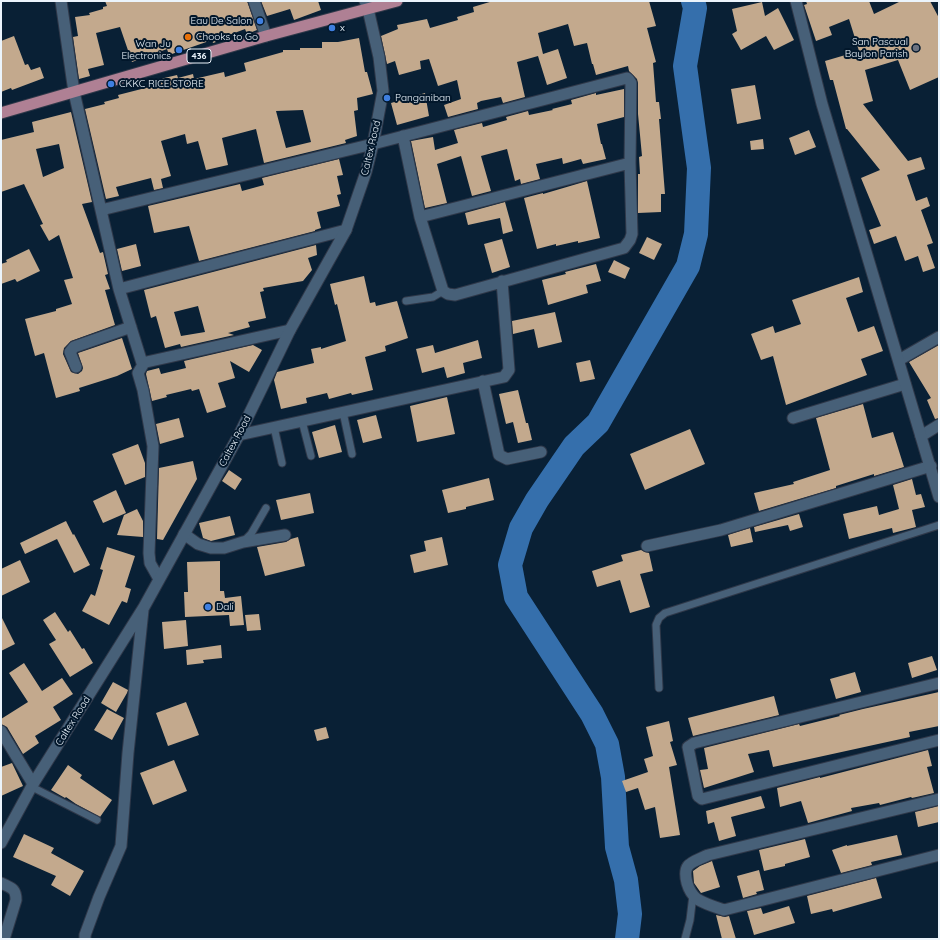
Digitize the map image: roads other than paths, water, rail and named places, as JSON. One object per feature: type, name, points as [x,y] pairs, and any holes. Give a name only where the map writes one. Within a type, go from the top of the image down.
[{"type":"main road","name":"436","points":[[1,113],[367,5],[397,1]]},
{"type":"street","points":[[61,1],[74,92],[119,289],[142,364],[144,363]]},
{"type":"street","points":[[254,1],[266,36]]},
{"type":"street","points":[[796,1],[822,104],[939,497]]},
{"type":"street","name":"Caltex Road","points":[[1,843],[32,786],[144,607],[240,435],[290,330],[346,230],[366,172],[383,91],[379,56],[367,5]]},
{"type":"street","points":[[101,210],[373,144],[403,136],[627,78],[631,83],[630,164],[632,234],[630,240],[624,248],[455,295],[448,294],[444,291],[420,217],[403,136]]},
{"type":"street","points":[[420,217],[630,164]]},
{"type":"street","points":[[119,289],[346,230]]},
{"type":"street","points":[[240,435],[504,377],[509,370],[502,281]]},
{"type":"street","points":[[76,366],[70,352],[74,348],[131,326]]},
{"type":"street","points":[[159,579],[150,564],[152,446],[143,390],[138,374],[144,363],[290,330]]},
{"type":"street","points":[[899,360],[939,337]]},
{"type":"street","points":[[482,381],[499,455],[507,459],[541,452]]},
{"type":"street","points":[[793,418],[905,384]]},
{"type":"street","points":[[921,436],[939,425]]},
{"type":"street","points":[[647,546],[721,530],[931,466]]},
{"type":"street","points":[[184,534],[198,544],[211,548],[224,548],[243,542],[285,535]]},
{"type":"street","points":[[85,939],[85,935],[99,897],[121,846],[128,753],[144,607]]},
{"type":"street","points":[[939,683],[694,743],[688,747],[698,796],[702,798],[939,740]]},
{"type":"street","points":[[1,730],[32,786]]},
{"type":"street","points":[[939,799],[708,856],[693,862],[686,867],[684,873],[692,895],[724,910],[939,855]]},
{"type":"street","points":[[1,883],[13,889],[16,894],[16,900],[4,939]]},
{"type":"lane","points":[[406,301],[433,297],[444,291]]},
{"type":"lane","points":[[343,412],[352,454]]},
{"type":"lane","points":[[302,421],[311,456]]},
{"type":"lane","points":[[274,427],[282,463]]},
{"type":"lane","points":[[243,542],[250,534],[266,508]]},
{"type":"lane","points":[[659,688],[656,625],[659,618],[665,613],[939,525]]},
{"type":"lane","points":[[32,786],[97,820]]},
{"type":"lane","points":[[685,939],[690,920],[692,895]]},
{"type":"waterway","points":[[627,939],[630,914],[626,880],[617,847],[613,777],[607,744],[592,714],[516,597],[510,565],[521,528],[537,500],[574,446],[598,423],[688,266],[696,234],[699,168],[685,66],[695,8],[693,1]]},
{"type":"place","name":"Eau De Salon","points":[[260,21]]},
{"type":"place","name":"x","points":[[332,28]]},
{"type":"place","name":"Chooks to Go","points":[[188,37]]},
{"type":"place","name":"San Pascual Baylon Parish","points":[[916,48]]},
{"type":"place","name":"Wan Ju Electronics","points":[[179,50]]},
{"type":"place","name":"CKKC RICE STORE","points":[[111,84]]},
{"type":"place","name":"Panganiban","points":[[387,98]]},
{"type":"place","name":"Dali","points":[[208,607]]}]
